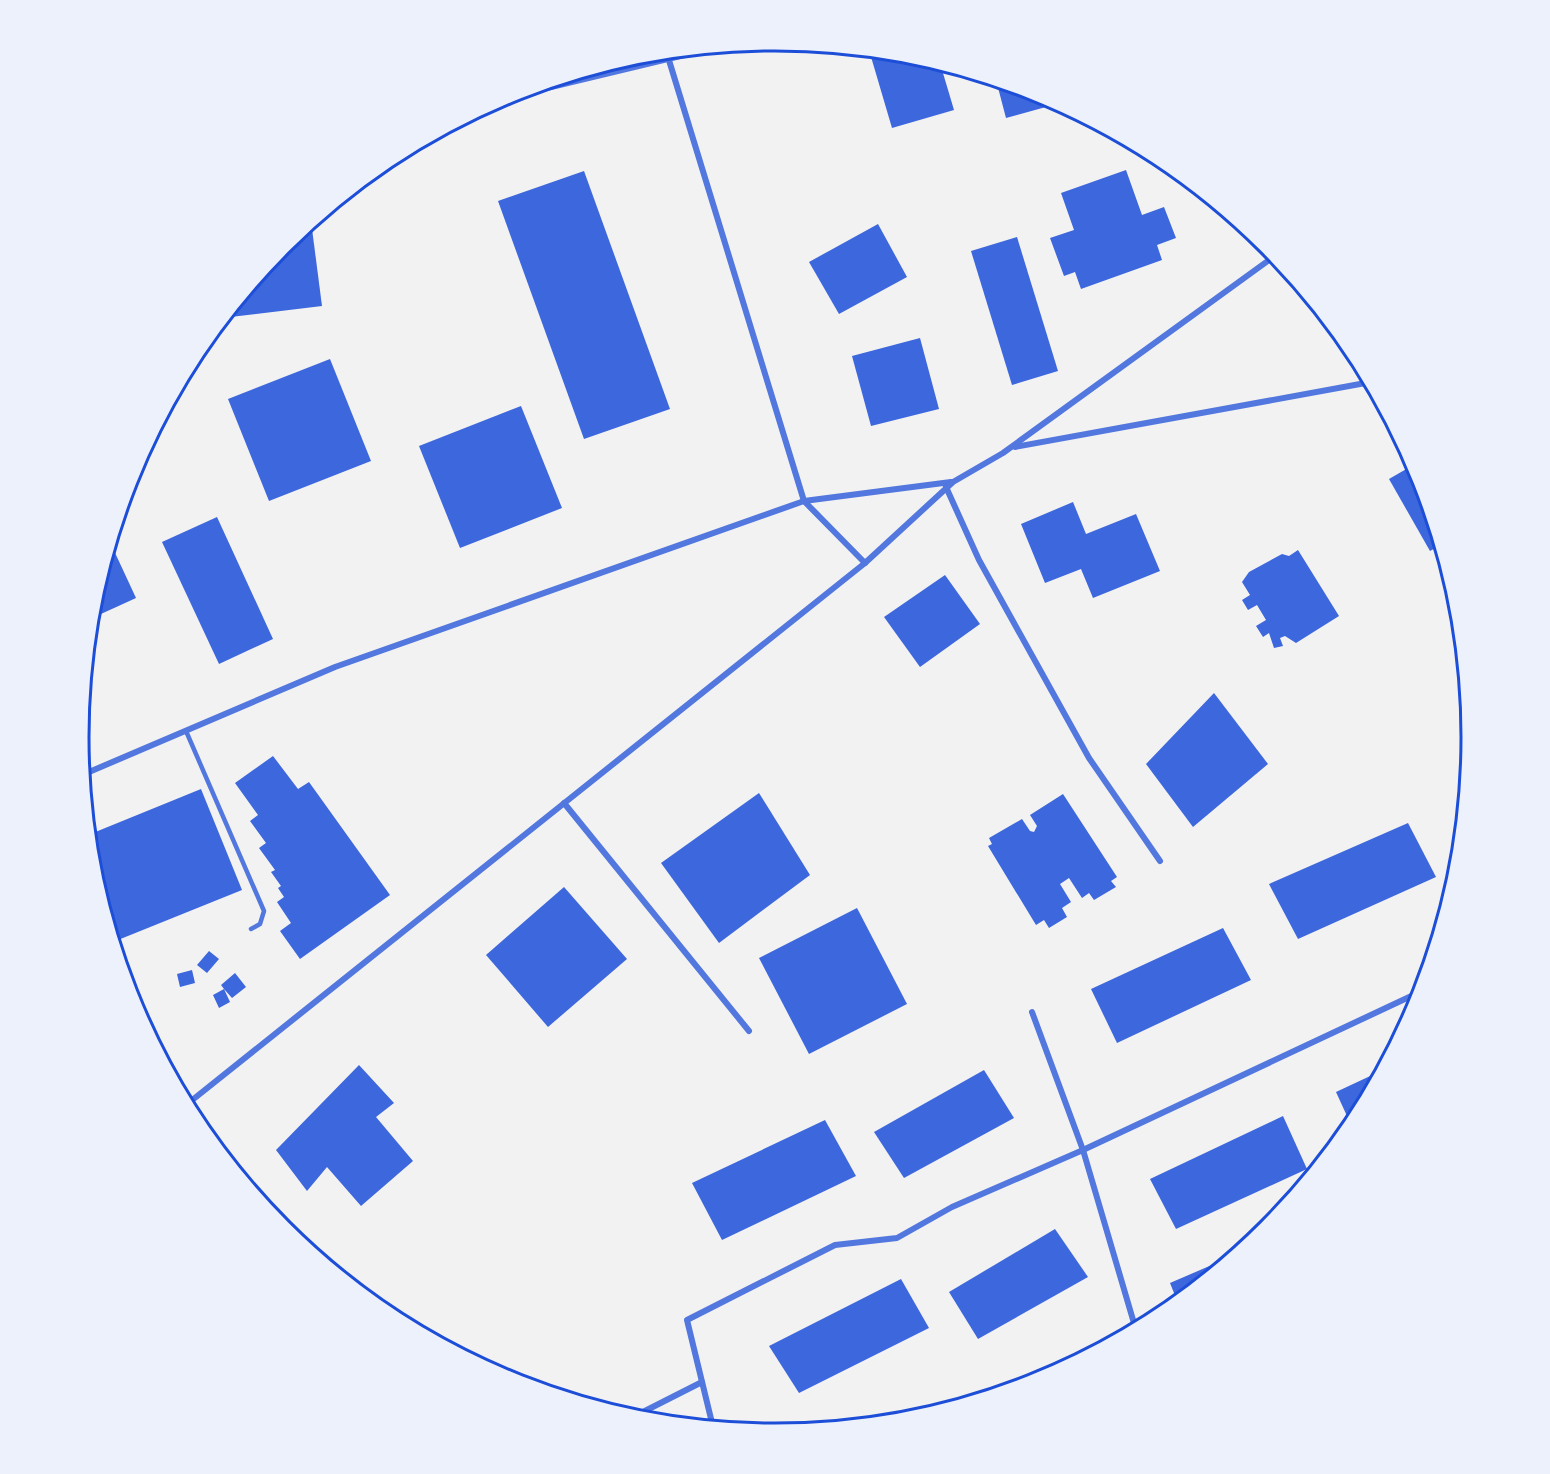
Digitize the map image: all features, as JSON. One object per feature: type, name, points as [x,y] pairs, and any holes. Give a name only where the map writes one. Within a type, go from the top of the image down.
[{"type":"street","points":[[669,60],[804,501],[865,563]]},
{"type":"street","points":[[193,1099],[865,563],[946,487],[1011,448],[1268,261]]},
{"type":"street","points":[[1011,448],[1362,384]]},
{"type":"street","points":[[90,772],[335,667],[804,501],[953,482]]},
{"type":"street","points":[[946,487],[979,560],[1083,748],[1160,861]]},
{"type":"street","points":[[564,803],[749,1031]]},
{"type":"street","points":[[711,1420],[687,1320],[835,1245],[897,1238],[952,1207],[1083,1150],[1410,996]]},
{"type":"street","points":[[1032,1012],[1083,1150],[1133,1321]]},
{"type":"street","points":[[645,1411],[702,1382]]},
{"type":"lane","points":[[186,731],[264,911],[260,924],[251,929]]},
{"type":"building","points":[[871,58],[943,72],[954,110],[892,128]]},
{"type":"building","points":[[998,88],[1046,107],[1006,118]]},
{"type":"building","points":[[1126,170],[1142,215],[1164,207],[1176,238],[1157,245],[1162,260],[1081,289],[1075,272],[1064,276],[1050,238],[1074,230],[1061,193]]},
{"type":"building","points":[[584,171],[670,409],[584,439],[498,201]]},
{"type":"building","points":[[878,224],[907,277],[839,314],[809,262]]},
{"type":"building","points":[[312,231],[322,306],[233,317],[259,285]]},
{"type":"building","points":[[1017,237],[1058,371],[1012,385],[971,251]]},
{"type":"building","points":[[920,338],[939,409],[871,426],[852,356]]},
{"type":"building","points":[[330,359],[371,461],[269,501],[228,399]]},
{"type":"building","points":[[521,406],[562,508],[460,548],[419,446]]},
{"type":"building","points":[[1407,469],[1435,548],[1430,551],[1389,479]]},
{"type":"building","points":[[1073,502],[1086,534],[1136,514],[1160,571],[1093,598],[1081,569],[1045,583],[1021,524]]},
{"type":"building","points":[[217,517],[273,639],[219,664],[162,542]]},
{"type":"building","points":[[1298,550],[1339,616],[1296,643],[1285,636],[1280,638],[1283,646],[1274,648],[1269,633],[1263,637],[1256,626],[1266,620],[1257,605],[1248,610],[1242,600],[1250,595],[1242,582],[1249,572],[1282,554],[1289,556]]},
{"type":"building","points":[[114,551],[136,598],[100,614]]},
{"type":"building","points":[[945,575],[980,624],[920,667],[884,617]]},
{"type":"building","points":[[1214,693],[1268,764],[1193,827],[1146,764]]},
{"type":"building","points":[[273,756],[298,789],[309,782],[390,895],[300,959],[280,931],[291,923],[277,902],[284,897],[278,888],[281,886],[271,872],[275,870],[259,848],[266,843],[250,821],[258,815],[235,783]]},
{"type":"building","points":[[201,789],[242,890],[119,939],[102,871],[96,832]]},
{"type":"building","points":[[759,793],[810,875],[719,943],[661,863]]},
{"type":"building","points":[[1063,794],[1117,877],[1111,881],[1116,887],[1094,900],[1089,893],[1082,898],[1069,878],[1060,884],[1071,902],[1062,908],[1067,917],[1049,928],[1044,920],[1036,925],[988,846],[992,844],[989,838],[1022,819],[1030,831],[1034,832],[1037,826],[1030,815]]},
{"type":"building","points":[[1408,823],[1436,877],[1298,939],[1269,884]]},
{"type":"building","points":[[564,887],[627,959],[548,1027],[486,955]]},
{"type":"building","points":[[857,908],[907,1004],[809,1054],[759,958]]},
{"type":"building","points":[[1223,928],[1251,980],[1117,1043],[1091,989]]},
{"type":"building","points":[[209,951],[219,959],[207,973],[197,965]]},
{"type":"building","points":[[192,970],[195,983],[180,987],[177,974]]},
{"type":"building","points":[[235,973],[246,987],[232,998],[221,985]]},
{"type":"building","points":[[224,989],[230,1002],[219,1008],[213,995]]},
{"type":"building","points":[[359,1065],[394,1103],[376,1117],[413,1161],[361,1206],[327,1167],[307,1191],[276,1150]]},
{"type":"building","points":[[984,1070],[1014,1118],[904,1178],[874,1132]]},
{"type":"building","points":[[1371,1075],[1347,1115],[1336,1092]]},
{"type":"building","points":[[1283,1116],[1307,1169],[1176,1229],[1150,1179]]},
{"type":"building","points":[[825,1120],[856,1176],[722,1240],[692,1183]]},
{"type":"building","points":[[1055,1229],[1088,1277],[978,1339],[949,1292]]},
{"type":"building","points":[[1213,1264],[1174,1294],[1170,1283]]},
{"type":"building","points":[[901,1279],[929,1328],[799,1393],[769,1346]]}]
